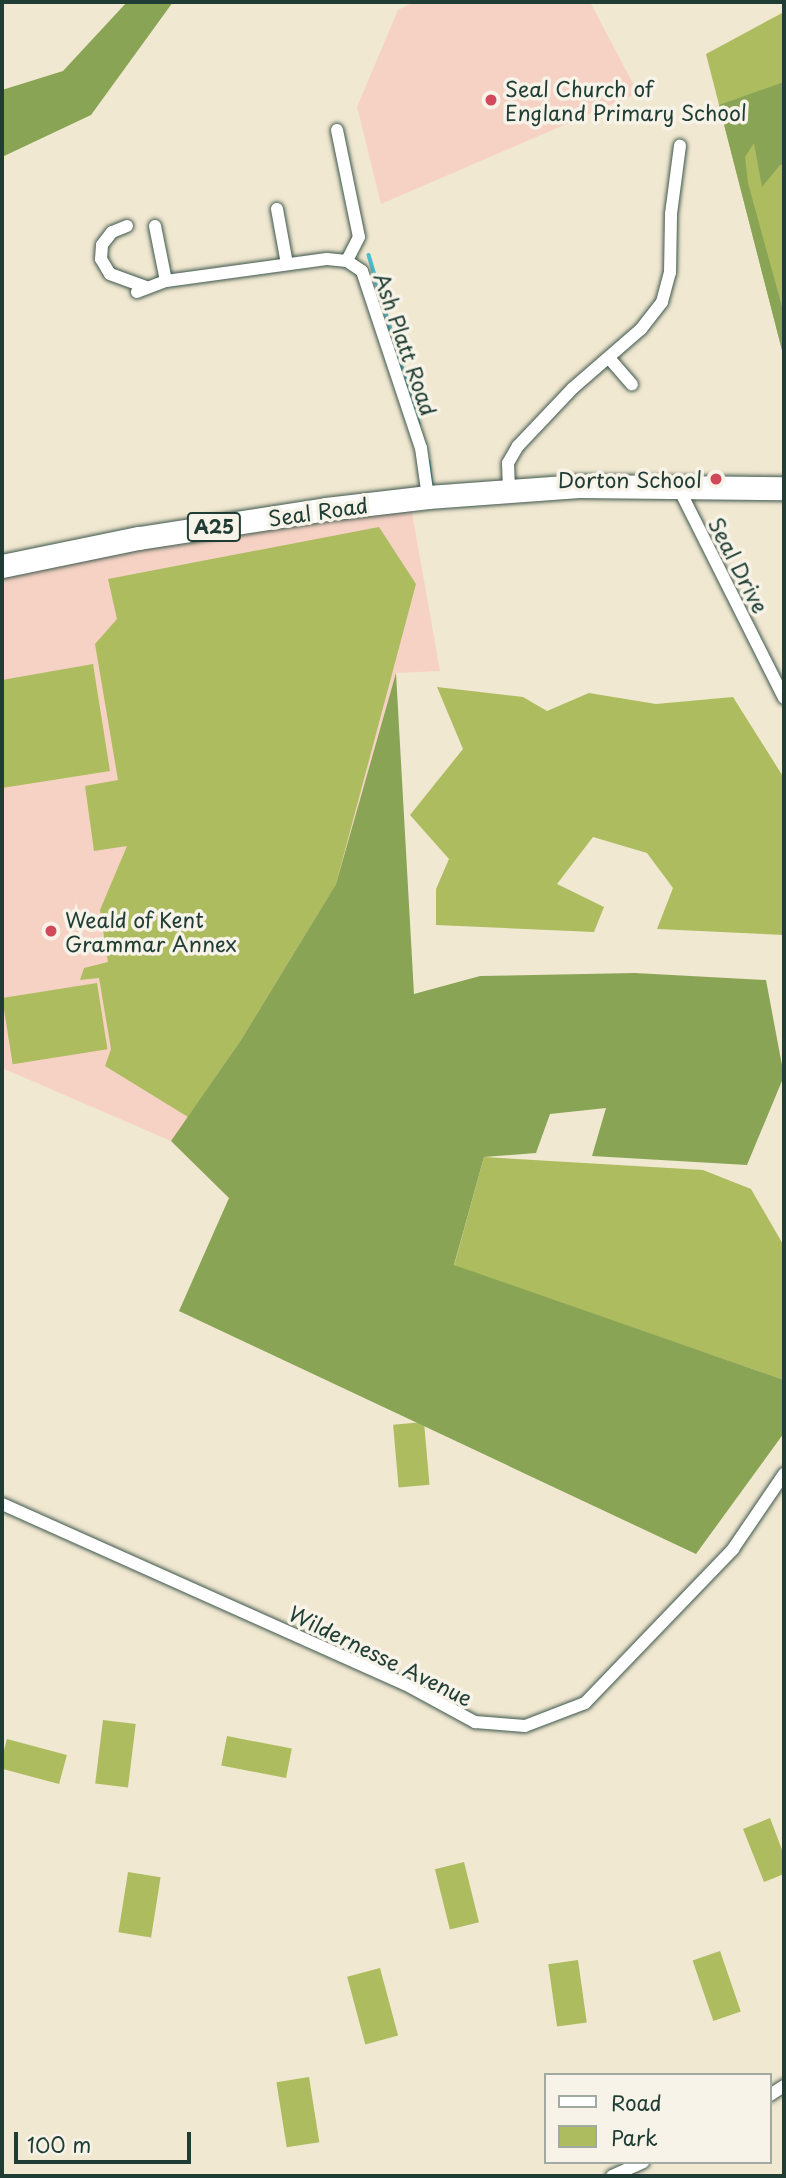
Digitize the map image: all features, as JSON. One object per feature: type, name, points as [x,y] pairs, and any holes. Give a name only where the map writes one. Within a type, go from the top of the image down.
[{"type":"highway","name":"A25","points":[[428,496],[579,486],[784,488]]},
{"type":"highway","name":"Seal Road","points":[[2,566],[139,538],[428,496]]},
{"type":"street","name":"Ash Platt Road","points":[[337,130],[359,237],[347,261],[362,271],[421,448],[428,496]]},
{"type":"street","points":[[509,491],[508,465],[515,450],[567,394],[641,329],[664,298],[670,273],[671,214],[680,146]]},
{"type":"street","points":[[277,209],[287,264]]},
{"type":"street","points":[[127,226],[112,232],[102,245],[101,259],[110,274],[141,289],[166,281],[287,264],[327,259],[347,261]]},
{"type":"street","points":[[155,226],[166,281]]},
{"type":"street","points":[[609,358],[632,384]]},
{"type":"street","name":"Seal Drive","points":[[678,487],[784,698]]},
{"type":"street","name":"Wildernesse Avenue","points":[[2,1504],[405,1684],[475,1721],[525,1726],[585,1703],[603,1686],[733,1549],[784,1474]]},
{"type":"street","points":[[612,2176],[639,2164]]},
{"type":"shaded area","name":"Seal Church of England Primary School","points":[[414,2],[590,2],[638,93],[381,204],[357,107],[398,10]]},
{"type":"shaded area","points":[[411,507],[440,671],[396,673],[336,884],[229,1198],[171,1141],[2,1068],[2,577],[248,530]]},
{"type":"green space","points":[[127,2],[173,2],[91,115],[2,157],[2,90],[63,71]]},
{"type":"green space","points":[[784,12],[784,358],[706,54]]},
{"type":"green space","points":[[784,82],[784,165],[780,165],[762,187],[754,143],[745,157],[748,183],[784,314],[784,358],[719,105]]},
{"type":"green space","points":[[379,527],[416,584],[336,884],[241,1040],[188,1117],[105,1066],[111,1049],[99,978],[80,980],[84,968],[108,962],[100,910],[127,846],[94,851],[85,786],[118,780],[95,644],[117,619],[108,579]]},
{"type":"green space","points":[[93,664],[110,771],[2,788],[2,680]]},
{"type":"green space","points":[[396,673],[414,994],[480,976],[635,973],[766,980],[784,1076],[747,1165],[592,1156],[606,1108],[550,1114],[536,1153],[484,1157],[454,1265],[784,1380],[784,1433],[696,1554],[179,1311],[229,1198],[171,1141],[241,1040],[336,884]]},
{"type":"green space","points":[[437,687],[523,697],[547,711],[589,693],[656,704],[733,697],[784,778],[784,935],[657,929],[673,888],[647,853],[593,837],[557,884],[604,907],[594,932],[436,925],[436,889],[449,859],[410,815],[463,749]]},
{"type":"green space","points":[[97,983],[107,1049],[13,1064],[2,998]]},
{"type":"green space","points":[[484,1157],[703,1170],[751,1189],[784,1246],[784,1380],[454,1266]]},
{"type":"green space","points":[[424,1422],[429,1485],[399,1487],[393,1425]]},
{"type":"green space","points":[[103,1720],[136,1724],[128,1788],[95,1784]]},
{"type":"green space","points":[[227,1736],[292,1749],[286,1778],[221,1765]]},
{"type":"green space","points":[[7,1739],[67,1755],[59,1784],[2,1769]]},
{"type":"green space","points":[[770,1818],[784,1855],[784,1874],[764,1882],[743,1829]]},
{"type":"green space","points":[[464,1862],[479,1922],[450,1929],[435,1869]]},
{"type":"green space","points":[[128,1872],[161,1877],[151,1937],[118,1932]]},
{"type":"green space","points":[[720,1951],[741,2012],[713,2021],[693,1960]]},
{"type":"green space","points":[[578,1960],[587,2022],[557,2027],[548,1964]]},
{"type":"green space","points":[[380,1968],[398,2036],[365,2044],[347,1977]]},
{"type":"green space","points":[[309,2077],[319,2142],[287,2147],[276,2082]]},
{"type":"waterway","points":[[369,255],[419,424]]},
{"type":"waterway","points":[[429,462],[432,488]]},
{"type":"place","name":"Seal Church of England Primary School","points":[[491,100]]},
{"type":"place","name":"Dorton School","points":[[716,479]]},
{"type":"place","name":"Weald of Kent Grammar Annex","points":[[51,931]]}]
